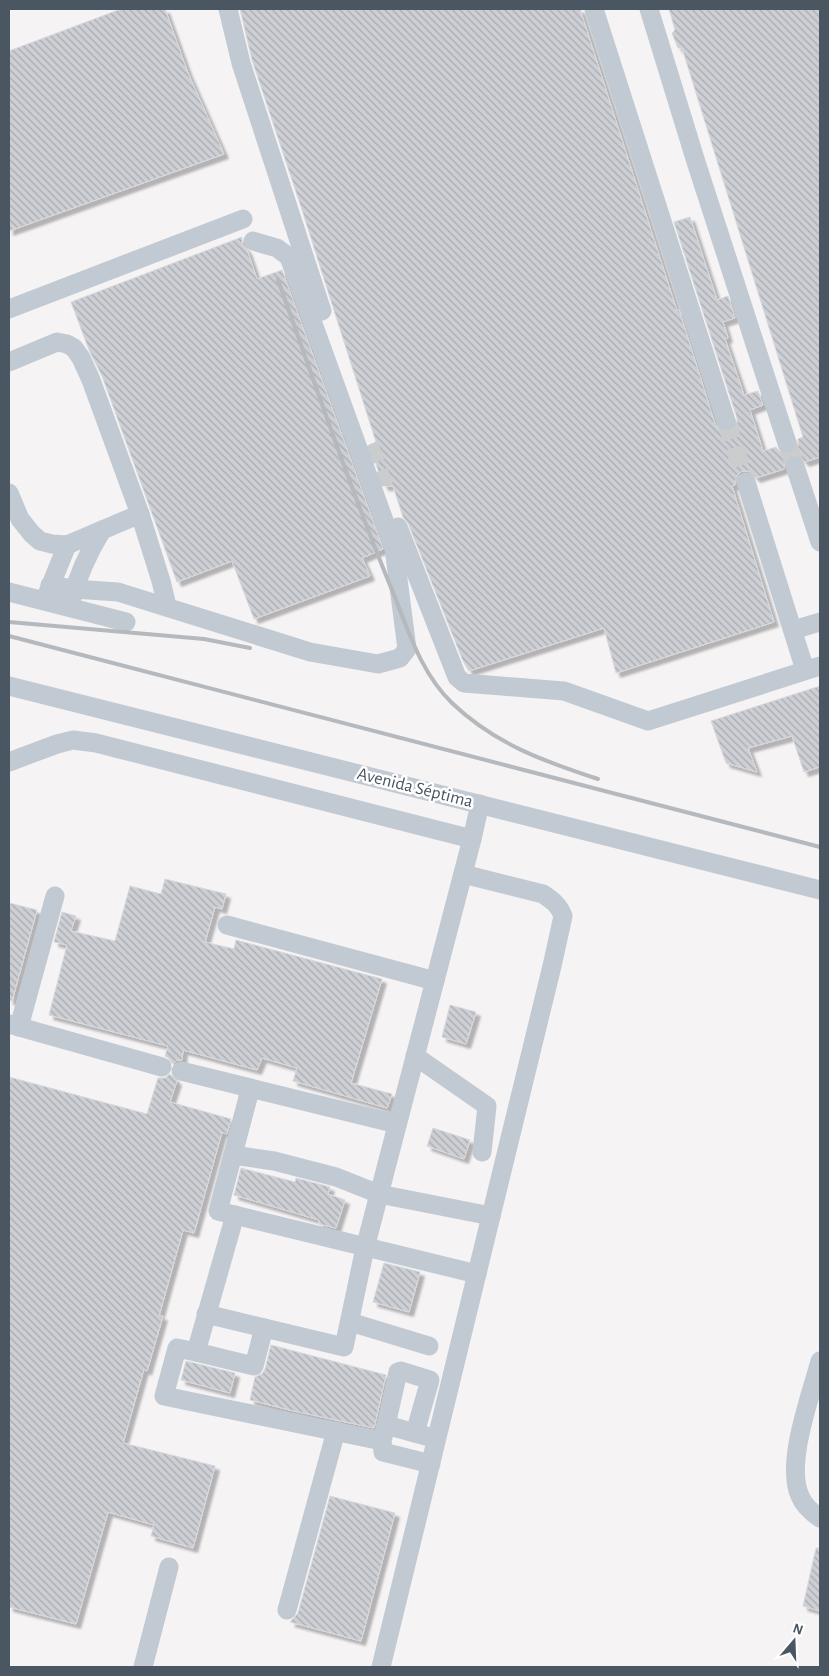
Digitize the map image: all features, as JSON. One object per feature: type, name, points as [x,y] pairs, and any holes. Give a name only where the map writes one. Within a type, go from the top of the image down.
[{"type":"street","points":[[228,9],[240,63],[340,365],[369,445]]},
{"type":"street","points":[[594,9],[726,421]]},
{"type":"street","points":[[649,9],[696,162],[787,443]]},
{"type":"street","points":[[9,310],[243,219]]},
{"type":"street","points":[[71,598],[118,592],[310,652],[378,664],[400,658],[406,650],[394,548],[289,257],[277,248],[253,241]]},
{"type":"street","points":[[9,362],[57,342],[74,348],[81,358],[91,380],[140,514],[166,606]]},
{"type":"street","points":[[794,466],[820,542]]},
{"type":"street","points":[[384,486],[457,677],[464,683],[564,691],[648,721],[813,668],[793,630],[746,482]]},
{"type":"street","points":[[9,493],[20,520],[40,540],[52,544],[67,545],[140,514]]},
{"type":"street","points":[[71,598],[90,549],[102,530]]},
{"type":"street","points":[[47,593],[67,545]]},
{"type":"street","points":[[9,592],[47,593],[71,598],[126,622]]},
{"type":"street","points":[[793,630],[820,622]]},
{"type":"street","name":"Avenida Séptima","points":[[9,686],[820,890]]},
{"type":"street","points":[[9,762],[56,744],[74,740],[96,743],[472,839]]},
{"type":"street","points":[[206,1314],[344,1348],[379,1194],[480,804]]},
{"type":"street","points":[[381,1667],[563,916],[553,900],[543,894],[463,874]]},
{"type":"street","points":[[55,896],[14,1026],[162,1067]]},
{"type":"street","points":[[227,925],[435,981]]},
{"type":"street","points":[[414,1056],[487,1106],[482,1152]]},
{"type":"street","points":[[181,1071],[250,1090],[397,1124]]},
{"type":"street","points":[[250,1090],[218,1211],[477,1274]]},
{"type":"street","points":[[233,1155],[274,1161],[336,1177],[379,1194],[491,1216]]},
{"type":"street","points":[[196,1352],[235,1215]]},
{"type":"street","points":[[350,1322],[429,1346]]},
{"type":"street","points":[[264,1328],[254,1366],[178,1348],[164,1396],[336,1431],[415,1433],[437,1440]]},
{"type":"street","points":[[820,1361],[799,1436],[795,1474],[799,1495],[807,1508],[820,1518]]},
{"type":"street","points":[[415,1433],[430,1380],[401,1371],[398,1372],[384,1433],[383,1452],[431,1464]]},
{"type":"street","points":[[287,1610],[336,1431]]},
{"type":"street","points":[[142,1667],[169,1567]]},
{"type":"building","points":[[121,9],[165,9],[188,73],[224,154],[9,231],[9,51]]},
{"type":"building","points":[[240,9],[580,9],[715,424],[719,430],[729,432],[735,428],[737,418],[674,222],[690,217],[717,300],[728,296],[735,318],[723,322],[728,338],[725,339],[744,395],[758,391],[763,405],[750,410],[763,451],[776,447],[780,452],[790,454],[798,446],[798,439],[803,437],[682,48],[678,48],[672,33],[675,30],[669,9],[820,9],[820,457],[805,462],[798,455],[791,456],[786,459],[784,469],[756,478],[749,471],[742,471],[737,475],[735,485],[732,486],[774,622],[616,673],[604,628],[469,671],[463,661],[408,523],[403,517],[393,486],[384,486],[369,445],[376,442],[252,60]]},
{"type":"building","points":[[242,237],[242,244],[247,250],[257,279],[282,270],[383,549],[362,558],[370,576],[254,619],[232,561],[177,582],[102,376],[89,350],[71,302]]},
{"type":"building","points":[[820,686],[820,767],[804,772],[792,736],[748,748],[757,772],[726,763],[711,721]]},
{"type":"building","points":[[165,879],[226,894],[222,909],[215,907],[205,942],[234,949],[236,940],[382,979],[351,1083],[392,1094],[387,1108],[293,1081],[297,1068],[262,1058],[257,1070],[183,1050],[182,1060],[177,1060],[173,1064],[165,1056],[168,1046],[49,1015],[67,945],[54,942],[62,912],[76,916],[71,931],[115,941],[130,886],[161,894]]},
{"type":"building","points":[[9,903],[37,910],[12,1001],[9,1000]]},
{"type":"building","points":[[450,1005],[476,1012],[466,1044],[442,1037]]},
{"type":"building","points":[[170,1074],[177,1081],[170,1102],[231,1119],[227,1134],[222,1132],[194,1233],[183,1230],[159,1316],[163,1316],[147,1371],[144,1369],[123,1443],[215,1466],[193,1548],[151,1536],[154,1525],[108,1512],[76,1624],[9,1607],[9,1077],[147,1114],[158,1078],[165,1078]]},
{"type":"building","points":[[433,1128],[470,1140],[464,1159],[427,1146]]},
{"type":"building","points":[[241,1168],[295,1182],[296,1178],[330,1187],[328,1194],[345,1200],[336,1228],[319,1224],[319,1220],[234,1195]]},
{"type":"building","points":[[384,1263],[420,1272],[409,1312],[373,1302]]},
{"type":"building","points":[[271,1345],[386,1375],[374,1428],[250,1400],[255,1377],[262,1374],[265,1369]]},
{"type":"building","points":[[186,1361],[235,1373],[230,1393],[181,1380]]},
{"type":"building","points":[[330,1496],[395,1513],[361,1641],[290,1622],[298,1613]]},
{"type":"building","points":[[816,1548],[820,1548],[820,1611],[803,1606]]},
{"type":"tunnel","points":[[726,421],[746,482]]},
{"type":"tunnel","points":[[787,443],[795,466]]},
{"type":"tunnel","points":[[369,445],[384,486]]},
{"type":"railway","points":[[278,280],[362,513],[416,650],[431,678],[452,703],[485,730],[520,750],[598,779]]},
{"type":"railway","points":[[9,622],[204,639],[250,648]]},
{"type":"railway","points":[[9,636],[820,847]]}]
